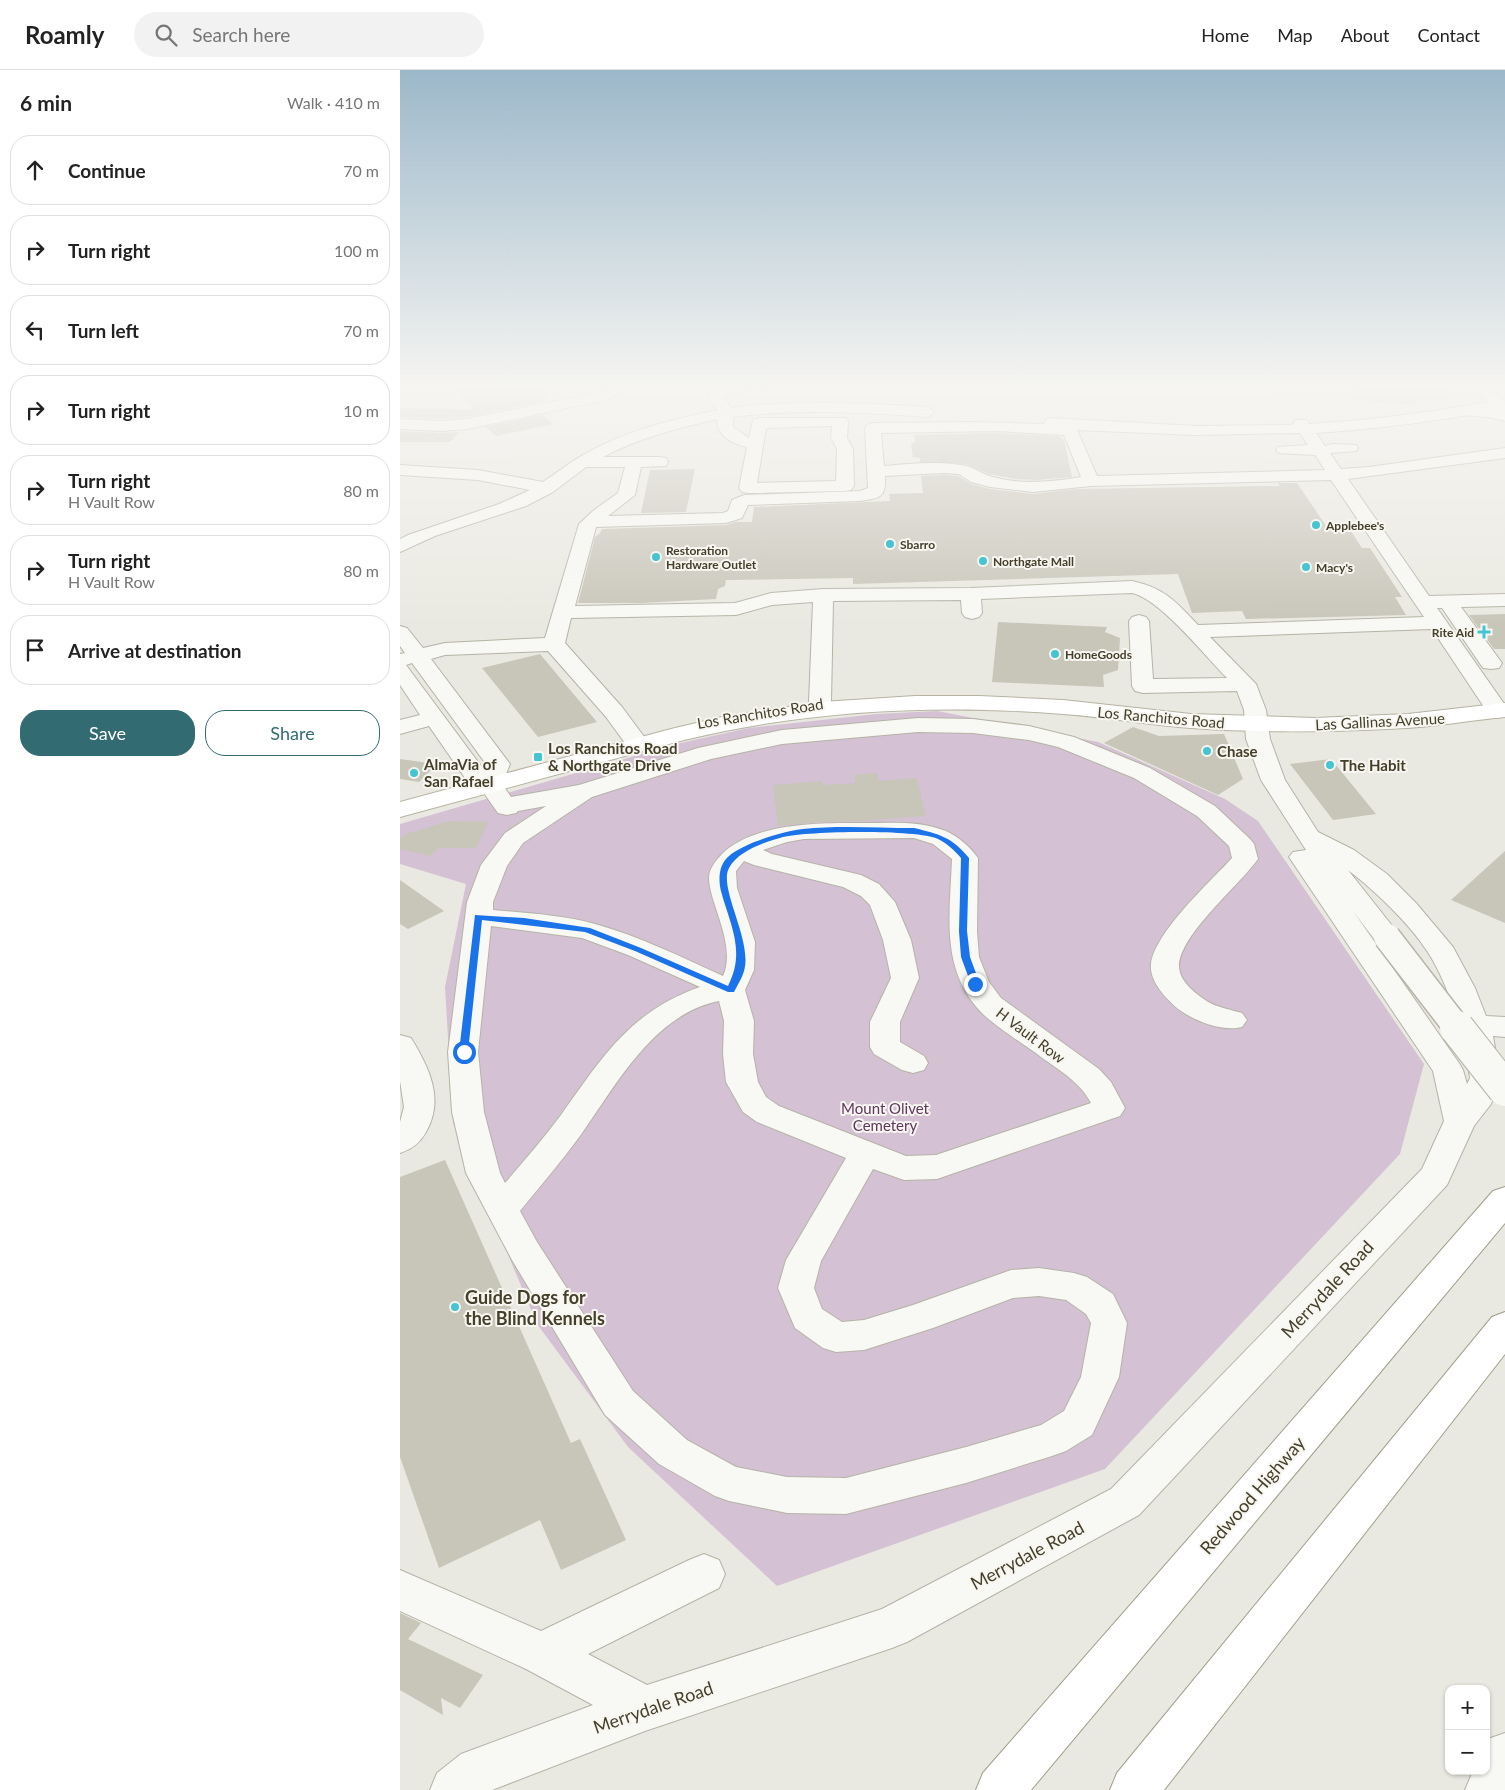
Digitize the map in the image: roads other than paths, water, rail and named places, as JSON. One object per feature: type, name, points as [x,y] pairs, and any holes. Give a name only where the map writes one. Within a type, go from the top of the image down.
[{"type":"main road","name":"Los Ranchitos Road","points":[[503,806],[529,767],[633,738],[724,717],[821,706],[915,703],[1038,706],[1149,718],[1255,724]]},
{"type":"main road","name":"Los Ranchitos Road","points":[[400,810],[503,806],[678,734],[726,723],[821,706]]},
{"type":"main road","name":"Las Gallinas Avenue","points":[[1255,724],[1373,723],[1501,710]]},
{"type":"main road","name":"Redwood Highway","points":[[1000,1790],[1505,1200]]},
{"type":"main road","points":[[1134,1790],[1501,1332]]},
{"type":"street","points":[[539,487],[560,465]]},
{"type":"street","points":[[403,539],[444,517],[487,505],[519,492],[539,487],[577,465]]},
{"type":"street","points":[[554,644],[588,524],[626,495],[630,465]]},
{"type":"street","points":[[752,465],[748,488],[845,486],[845,465]]},
{"type":"street","points":[[593,522],[726,518],[736,514],[738,504],[744,500],[871,494],[877,490],[876,465]]},
{"type":"street","points":[[1084,465],[1091,481]]},
{"type":"street","points":[[1333,465],[1337,474],[1438,622],[1501,710]]},
{"type":"street","points":[[876,471],[948,469],[965,471],[977,478],[1005,484],[1027,486],[1065,485],[1091,481],[1337,474],[1386,471],[1416,465]]},
{"type":"street","points":[[400,470],[478,475],[539,487]]},
{"type":"street","points":[[563,612],[736,609],[771,599],[823,595],[972,604],[1132,587],[1154,593],[1245,684],[1255,710],[1255,724],[1273,780],[1309,837],[1505,1089]]},
{"type":"street","points":[[821,706],[823,595]]},
{"type":"street","points":[[1425,602],[1505,600]]},
{"type":"street","points":[[1447,601],[1491,663]]},
{"type":"street","points":[[1139,621],[1143,686],[1245,684]]},
{"type":"street","points":[[1193,631],[1438,622]]},
{"type":"street","points":[[400,632],[409,658],[498,764],[503,806],[494,865],[480,902],[464,1052],[468,1112],[483,1174],[524,1251],[619,1403],[673,1452],[729,1483],[787,1495],[846,1496],[966,1465],[1052,1439],[1078,1423],[1100,1377],[1108,1323],[1100,1304],[1074,1287],[1039,1282],[1011,1284],[920,1318],[864,1336],[836,1337],[808,1318],[796,1288],[804,1260],[866,1152],[795,1126],[768,1114],[754,1104],[742,1082],[738,1054],[739,1021],[731,990]]},
{"type":"street","points":[[409,658],[445,649],[554,644]]},
{"type":"street","points":[[554,644],[614,712],[633,738]]},
{"type":"street","points":[[400,670],[473,773],[503,806]]},
{"type":"street","points":[[400,728],[434,718]]},
{"type":"street","points":[[503,806],[583,792],[706,753],[782,737],[918,725],[973,726],[1029,733],[1066,742],[1142,773],[1206,811],[1242,844],[1245,859],[1186,926],[1167,953],[1165,966],[1171,986],[1197,1008],[1232,1020]]},
{"type":"street","points":[[503,806],[583,792]]},
{"type":"street","name":"H Vault Row","points":[[731,990],[740,970],[740,942],[724,888],[723,871],[731,858],[781,835],[804,831],[914,830],[940,837],[955,846],[965,858],[965,957],[975,984],[991,1005],[1088,1076],[1100,1090],[1109,1108],[937,1167],[904,1168],[866,1152]]},
{"type":"street","points":[[1309,837],[1301,855],[1448,1070],[1460,1121]]},
{"type":"street","name":"Merrydale Road","points":[[454,1790],[478,1772],[645,1708],[892,1627],[1125,1502],[1434,1176],[1460,1121],[1475,1104],[1485,1078],[1475,1025],[1461,988],[1416,907],[1345,855],[1309,837]]},
{"type":"street","points":[[744,851],[764,860],[852,881],[870,890],[882,902],[897,940],[905,978],[885,1022],[885,1047],[914,1063]]},
{"type":"street","points":[[478,917],[587,930],[638,949],[731,990]]},
{"type":"street","points":[[502,1209],[568,1128],[604,1076],[641,1033],[662,1016],[686,1001],[712,991],[731,990]]},
{"type":"street","points":[[1406,1006],[1438,1021],[1505,1027]]},
{"type":"street","points":[[400,1045],[421,1094],[419,1115],[407,1135],[400,1141]]},
{"type":"street","points":[[542,1654],[704,1574]]},
{"type":"street","points":[[400,1590],[542,1654],[645,1708]]},
{"type":"street","points":[[1489,1790],[1505,1756]]},
{"type":"place","name":"Applebee's","points":[[1316,525]]},
{"type":"place","name":"Sbarro","points":[[890,544]]},
{"type":"place","name":"Restoration Hardware Outlet","points":[[656,557]]},
{"type":"place","name":"Northgate Mall","points":[[983,561]]},
{"type":"place","name":"Macy's","points":[[1306,567]]},
{"type":"place","name":"Rite Aid","points":[[1484,632]]},
{"type":"place","name":"HomeGoods","points":[[1055,654]]},
{"type":"place","name":"Chase","points":[[1207,751]]},
{"type":"place","name":"Los Ranchitos Road & Northgate Drive","points":[[538,757]]},
{"type":"place","name":"The Habit","points":[[1330,765]]},
{"type":"place","name":"AlmaVia of San Rafael","points":[[414,773]]},
{"type":"place","name":"Guide Dogs for the Blind Kennels","points":[[455,1307]]},
{"type":"park label","name":"Mount Olivet Cemetery","points":[[885,1116]]}]
